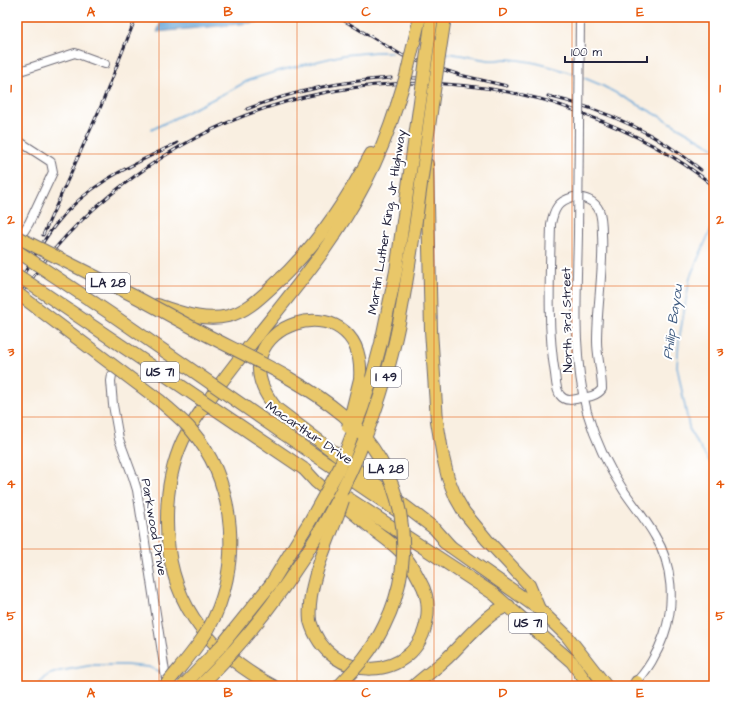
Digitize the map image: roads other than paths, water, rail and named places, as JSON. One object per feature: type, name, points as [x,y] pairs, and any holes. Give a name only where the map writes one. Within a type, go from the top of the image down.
[{"type":"highway","points":[[273,686],[245,669],[209,638],[188,610],[177,587],[172,570],[167,534],[167,512],[170,486],[176,457],[189,429],[226,375],[320,255],[351,209],[368,180],[384,145],[397,105],[420,17]]},
{"type":"highway","name":"Martin Luther King, Jr Highway","points":[[183,686],[222,645],[271,584],[310,521],[338,469],[363,406],[372,377],[390,303],[399,251],[432,17]]},
{"type":"highway","name":"Martin Luther King, Jr Highway","points":[[200,686],[244,639],[297,570],[335,502],[367,435],[380,396],[398,331],[406,294],[445,17]]},
{"type":"highway","points":[[137,298],[184,314],[210,318],[228,316],[240,312],[252,305],[298,262],[333,219],[359,178],[397,105]]},
{"type":"highway","points":[[427,144],[431,330],[437,421],[443,457],[454,491],[464,512],[474,526],[529,586],[538,609]]},
{"type":"highway","name":"LA 28","points":[[17,237],[289,377],[314,393],[343,415],[361,431],[375,450],[388,472],[401,513],[401,576],[390,611],[378,638],[365,658],[339,686]]},
{"type":"highway","name":"Macarthur Drive","points":[[17,251],[112,314],[284,434],[450,546],[538,609],[567,636],[606,686]]},
{"type":"highway","name":"US 71","points":[[17,275],[304,469],[494,594],[572,662],[589,686]]},
{"type":"highway","points":[[17,293],[159,400],[181,419],[192,431],[212,461],[228,512],[230,529],[229,564],[225,584],[216,614],[208,629],[166,686]]},
{"type":"highway","points":[[338,469],[360,379],[360,362],[358,352],[353,341],[346,333],[336,326],[316,320],[303,321],[283,328],[267,342],[262,351],[259,364],[260,374],[263,388],[267,397],[276,408],[435,529],[450,546]]},
{"type":"highway","points":[[304,469],[316,482],[400,551],[421,581],[427,596],[428,604],[424,629],[417,644],[405,657],[397,662],[381,668],[361,669],[344,664],[334,658],[320,645],[310,621],[309,601],[313,582],[341,505],[352,469]]},
{"type":"highway","points":[[407,686],[416,684],[446,660],[489,617],[501,608],[509,606]]},
{"type":"highway","points":[[572,662],[585,686]]},
{"type":"street","name":"North 3rd Street","points":[[580,17],[577,341],[584,398],[592,427],[606,460],[623,490],[656,537],[668,569],[671,591],[669,614],[661,643],[654,657],[634,685]]},
{"type":"street","points":[[17,72],[75,53],[105,64]]},
{"type":"street","points":[[17,140],[51,162],[53,172],[29,223],[17,242]]},
{"type":"street","points":[[573,197],[585,198],[595,205],[601,217],[602,226],[603,265],[598,304],[597,342],[602,389],[600,393],[584,398],[570,400],[565,399],[559,393],[551,340],[551,224],[556,208],[561,202],[573,197]]},
{"type":"street","name":"Parkwood Drive","points":[[112,375],[110,381],[113,405],[119,439],[133,477],[136,490],[166,686]]},
{"type":"water","points":[[163,17],[283,17],[283,20],[157,32]]},
{"type":"waterway","points":[[151,130],[249,80],[278,71],[343,55],[391,52]]},
{"type":"waterway","points":[[445,53],[490,60],[506,59],[533,62],[576,75]]},
{"type":"waterway","points":[[582,77],[601,85],[659,116],[714,148]]},
{"type":"waterway","name":"Philip Bayou","points":[[714,222],[690,277],[679,340],[677,366],[690,432],[714,469]]},
{"type":"waterway","name":"Philip Bayou","points":[[37,686],[48,675],[60,671],[93,665],[149,667],[162,673]]},
{"type":"railway","points":[[43,235],[101,106],[136,17]]},
{"type":"railway","points":[[338,17],[405,57],[460,75],[507,86]]},
{"type":"railway","points":[[247,109],[282,97],[336,84],[391,78]]},
{"type":"railway","points":[[413,78],[441,78]]},
{"type":"railway","points":[[17,299],[48,257],[67,235],[111,194],[135,176],[180,147],[228,123],[278,104],[329,92],[381,85],[434,84],[487,88],[540,99],[558,104],[603,122],[653,145],[684,164],[714,186]]},
{"type":"railway","points":[[548,96],[569,101],[609,115],[629,124],[666,145],[701,170]]},
{"type":"railway","points":[[19,282],[52,230],[69,209],[82,197],[112,176],[177,143]]}]
